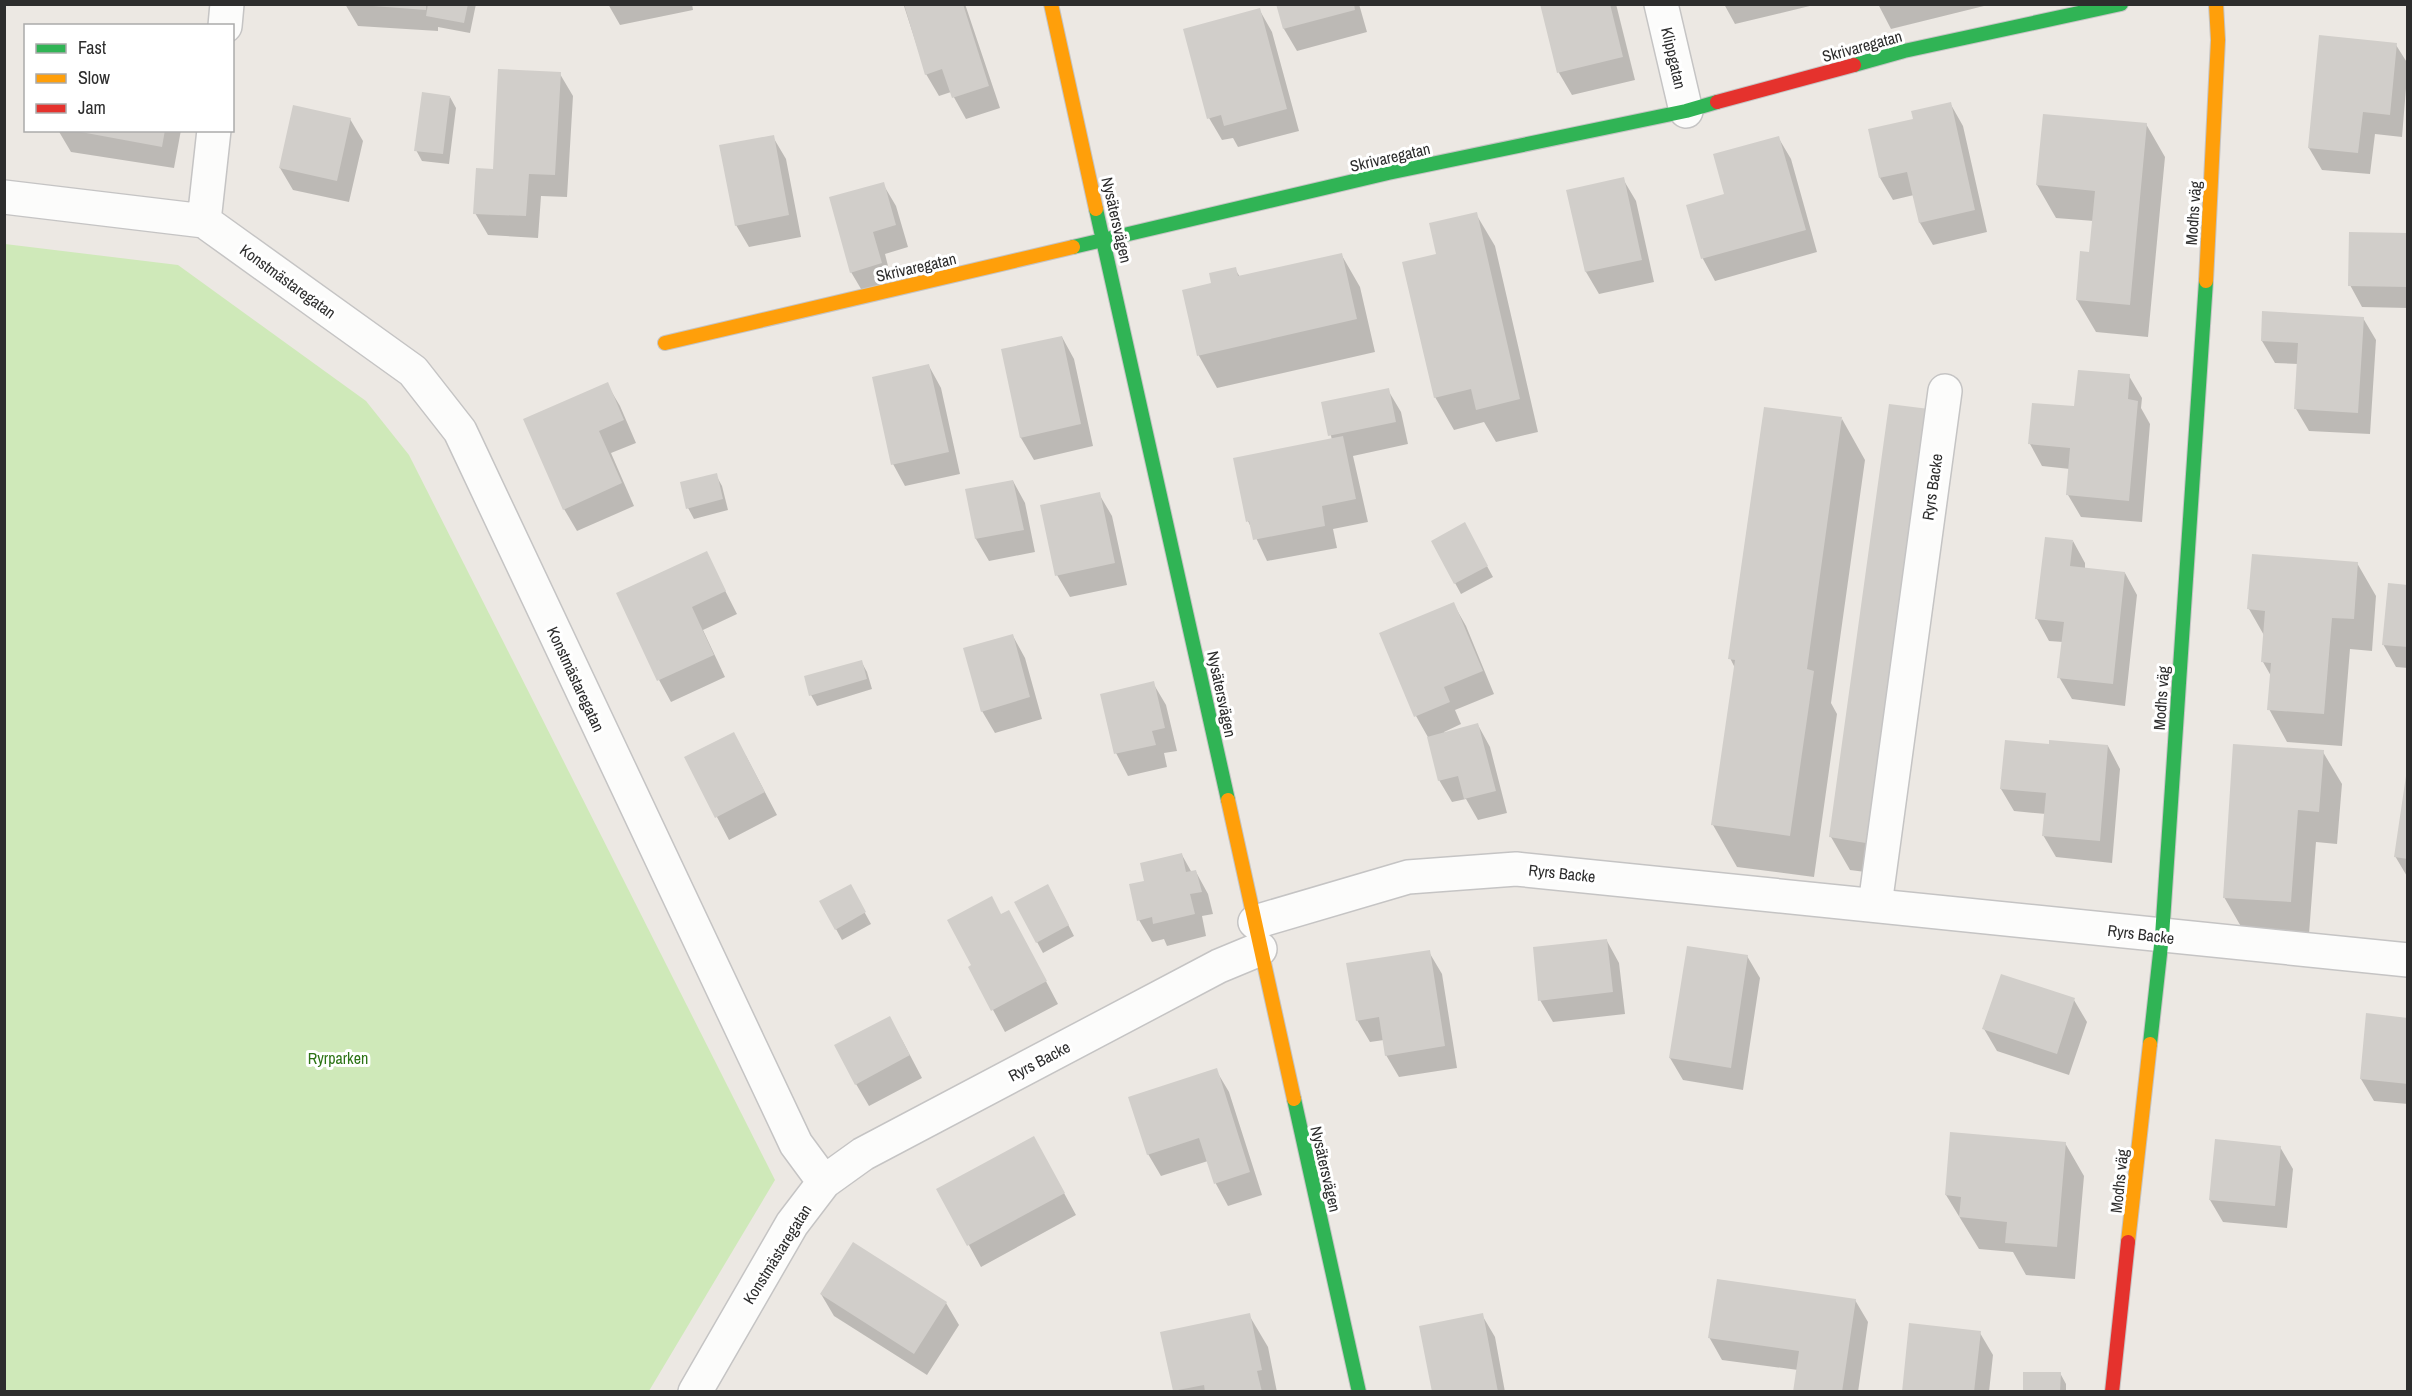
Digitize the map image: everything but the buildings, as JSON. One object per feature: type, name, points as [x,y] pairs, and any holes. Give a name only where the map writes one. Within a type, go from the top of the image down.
[{"type":"street","points":[[225,24],[227,4]]},
{"type":"street","name":"Nysätersvägen","points":[[1051,4],[1359,1392]]},
{"type":"street","name":"Klippgatan","points":[[1661,4],[1686,111]]},
{"type":"street","name":"Skrivaregatan","points":[[665,343],[1388,173],[1686,111],[1904,51],[2121,4]]},
{"type":"street","name":"Modhs väg","points":[[2112,1392],[2162,936],[2212,185],[2218,40],[2216,4]]},
{"type":"street","points":[[204,221],[214,132]]},
{"type":"street","name":"Konstmästaregatan","points":[[4,197],[204,221],[413,371],[460,431],[796,1144],[824,1182],[792,1224],[695,1392]]},
{"type":"street","name":"Ryrs Backe","points":[[1875,904],[1945,390]]},
{"type":"street","name":"Ryrs Backe","points":[[824,1182],[863,1154],[1219,966],[1285,915],[1408,877],[1515,869],[2408,960]]},
{"type":"green space","name":"Ryrparken","points":[[5,244],[178,265],[366,401],[409,455],[775,1180],[649,1391],[5,1391]]},
{"type":"traffic: fast","points":[[1854,65],[1904,51],[2121,4]]},
{"type":"traffic: fast","points":[[1073,247],[1388,173],[1686,111],[1717,102]]},
{"type":"traffic: fast","points":[[1096,209],[1228,800]]},
{"type":"traffic: fast","points":[[2150,1044],[2162,936],[2206,281]]},
{"type":"traffic: fast","points":[[1294,1099],[1359,1392]]},
{"type":"traffic: slow","points":[[1051,4],[1096,209]]},
{"type":"traffic: slow","points":[[2206,281],[2218,40],[2216,4]]},
{"type":"traffic: slow","points":[[665,343],[1073,247]]},
{"type":"traffic: slow","points":[[1228,800],[1294,1099]]},
{"type":"traffic: slow","points":[[2128,1242],[2150,1044]]},
{"type":"traffic: jam","points":[[1717,102],[1854,65]]},
{"type":"traffic: jam","points":[[2112,1392],[2128,1242]]}]
